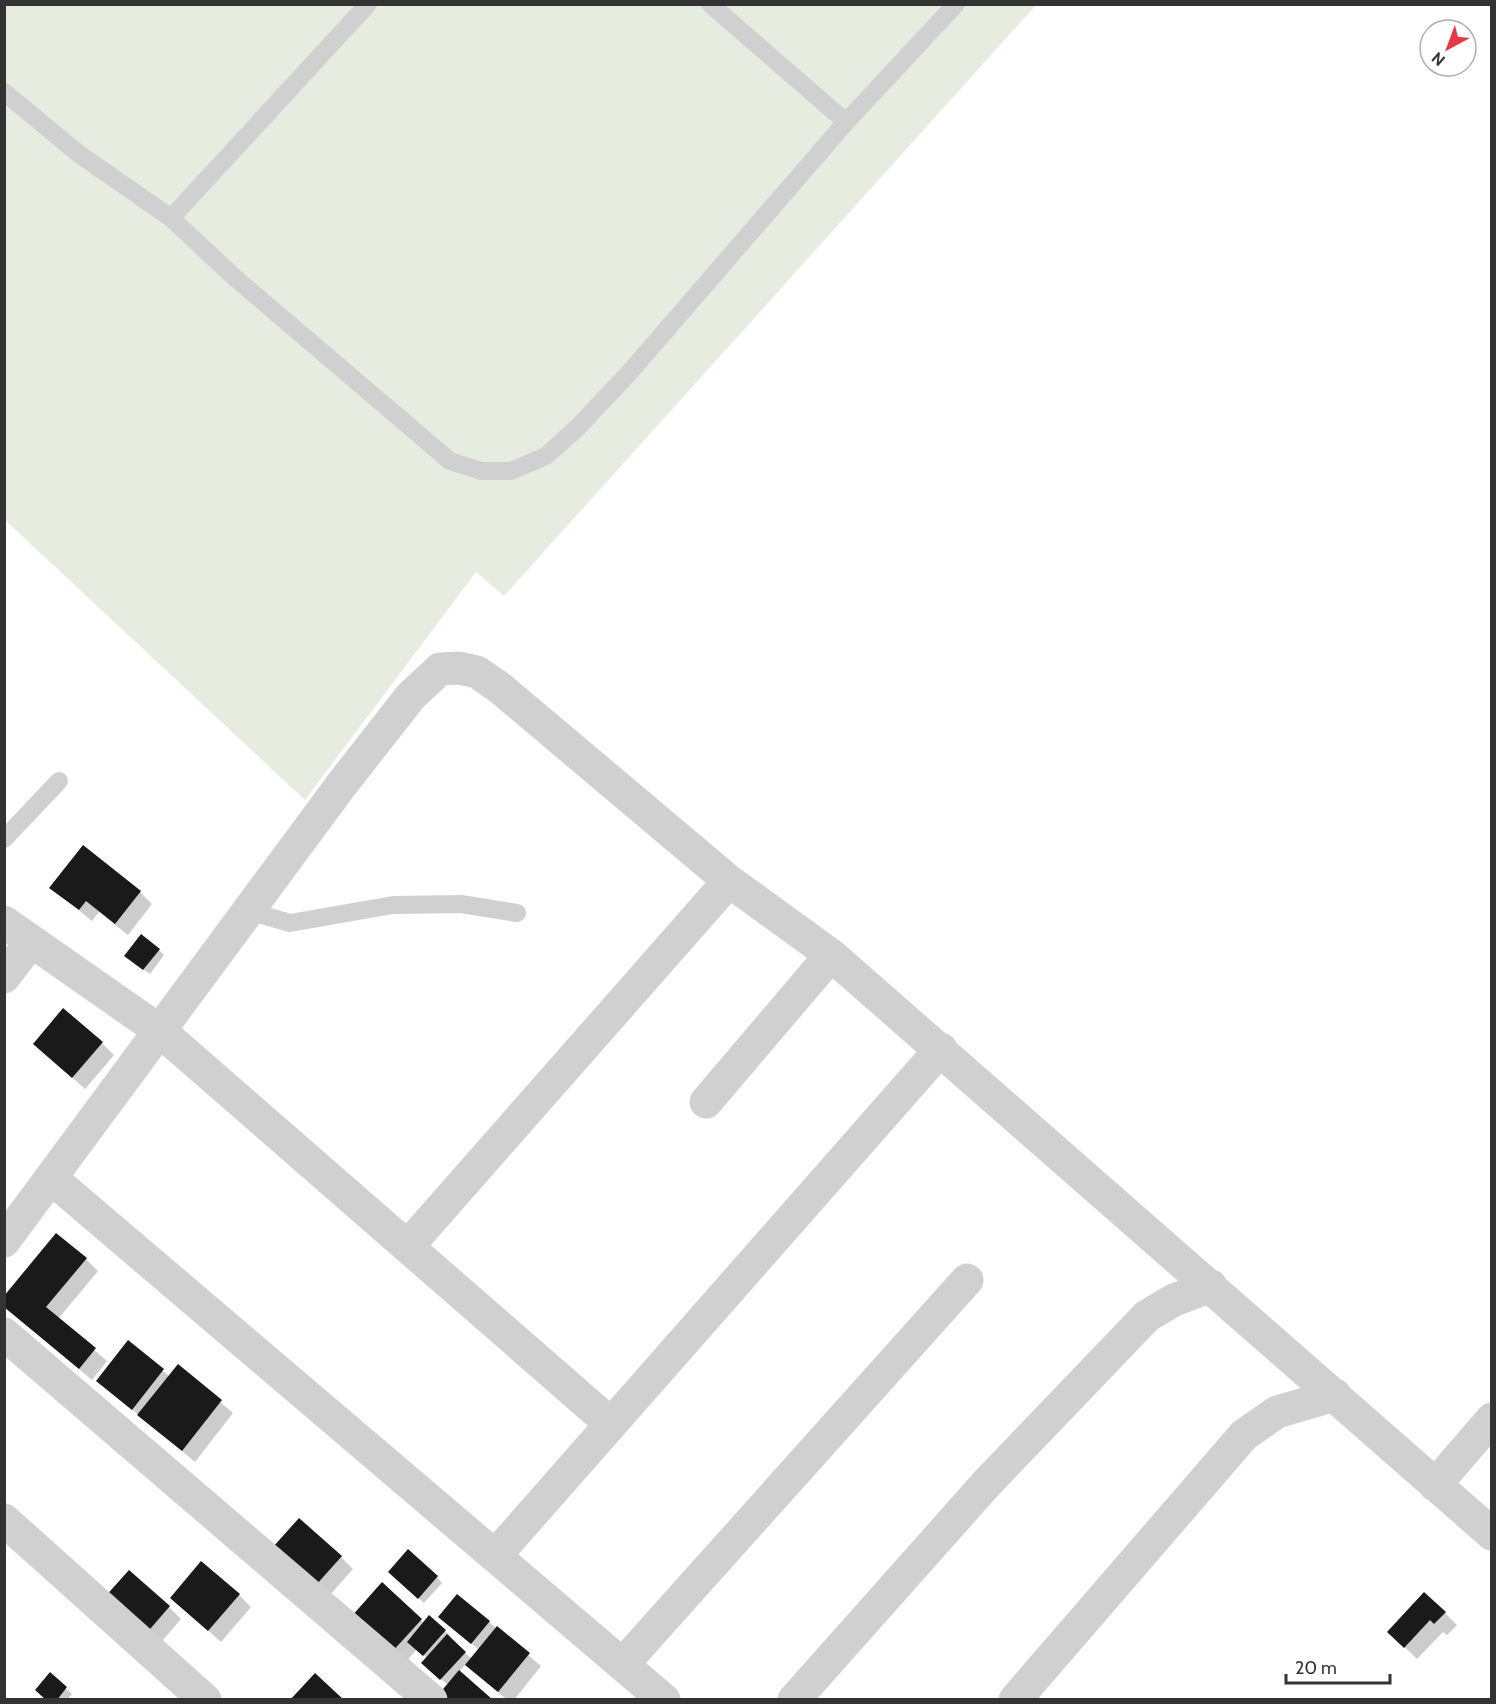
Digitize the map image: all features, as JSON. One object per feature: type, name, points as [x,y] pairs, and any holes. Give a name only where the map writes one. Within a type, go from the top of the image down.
[{"type":"street","points":[[4,1241],[248,911],[411,696],[440,669],[459,668],[477,672],[500,688],[729,881],[831,955],[941,1049],[1491,1534]]},
{"type":"street","points":[[408,1246],[729,881]]},
{"type":"street","points":[[4,922],[160,1031],[611,1424]]},
{"type":"street","points":[[4,976],[31,942]]},
{"type":"street","points":[[706,1102],[831,955]]},
{"type":"street","points":[[495,1556],[941,1049]]},
{"type":"street","points":[[51,1178],[664,1700]]},
{"type":"street","points":[[623,1664],[967,1280]]},
{"type":"street","points":[[794,1700],[986,1484],[1147,1316],[1174,1300],[1210,1286]]},
{"type":"street","points":[[4,1334],[431,1700]]},
{"type":"street","points":[[1015,1700],[1244,1435],[1277,1412],[1335,1395]]},
{"type":"street","points":[[1436,1485],[1491,1419]]},
{"type":"street","points":[[4,1520],[205,1700]]},
{"type":"lane","points":[[171,218],[368,4]]},
{"type":"lane","points":[[710,4],[846,122]]},
{"type":"lane","points":[[4,92],[79,154],[171,218],[234,276],[450,461],[481,471],[511,471],[546,456],[578,427],[637,364],[944,9]]},
{"type":"lane","points":[[4,839],[59,781]]},
{"type":"lane","points":[[248,911],[291,923],[393,905],[461,904],[517,913]]},
{"type":"shaded area","points":[[4,5],[1036,5],[504,596],[476,572],[305,800],[5,520]]},
{"type":"building","points":[[83,845],[141,891],[115,924],[86,901],[79,910],[49,888]]},
{"type":"building","points":[[141,934],[160,949],[143,970],[124,956]]},
{"type":"building","points":[[63,1008],[103,1042],[72,1078],[33,1044]]},
{"type":"building","points":[[56,1233],[87,1258],[46,1307],[96,1348],[79,1369],[4,1307],[4,1296]]},
{"type":"building","points":[[128,1340],[164,1369],[132,1410],[96,1381]]},
{"type":"building","points":[[178,1364],[222,1400],[182,1451],[137,1415]]},
{"type":"building","points":[[299,1518],[342,1556],[316,1585],[273,1547]]},
{"type":"building","points":[[408,1549],[438,1576],[418,1599],[388,1572]]},
{"type":"building","points":[[201,1561],[240,1594],[208,1631],[170,1598]]},
{"type":"building","points":[[129,1570],[170,1606],[144,1636],[103,1599]]},
{"type":"building","points":[[382,1582],[422,1619],[391,1653],[351,1617]]},
{"type":"building","points":[[1424,1592],[1446,1612],[1434,1624],[1430,1620],[1404,1648],[1387,1632]]},
{"type":"building","points":[[457,1594],[490,1621],[471,1644],[438,1617]]},
{"type":"building","points":[[429,1615],[446,1630],[423,1656],[407,1642]]},
{"type":"building","points":[[497,1626],[530,1653],[498,1692],[465,1665]]},
{"type":"building","points":[[447,1634],[466,1652],[440,1680],[421,1663]]},
{"type":"building","points":[[459,1670],[493,1700],[446,1700],[439,1694]]},
{"type":"building","points":[[50,1672],[67,1687],[57,1700],[46,1700],[35,1690]]},
{"type":"building","points":[[315,1673],[344,1700],[290,1700]]}]
